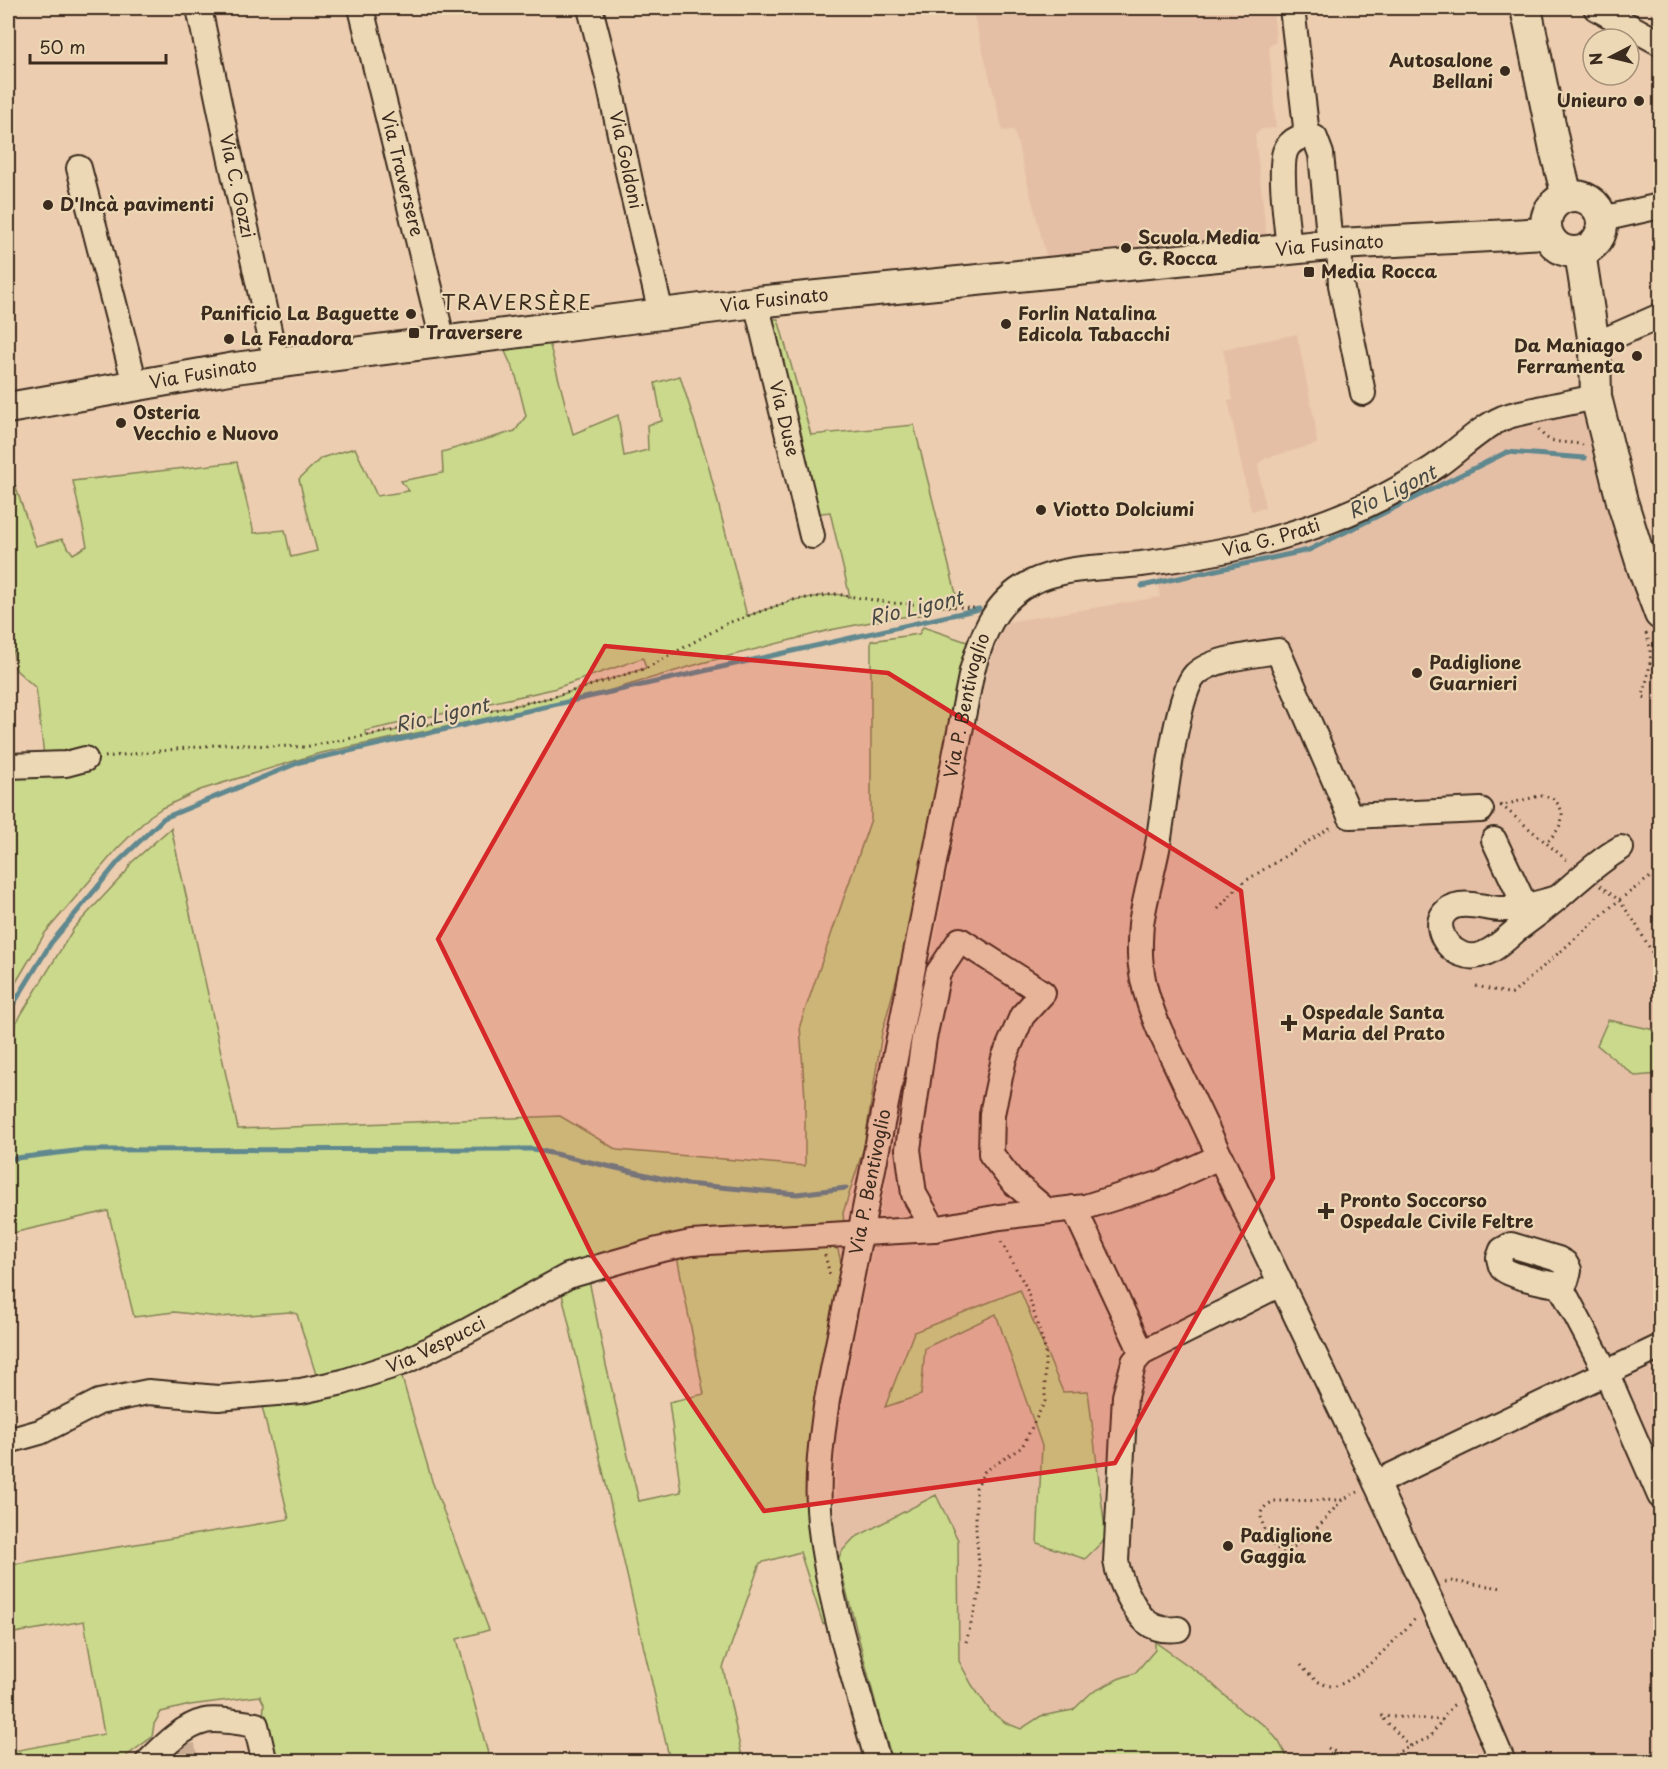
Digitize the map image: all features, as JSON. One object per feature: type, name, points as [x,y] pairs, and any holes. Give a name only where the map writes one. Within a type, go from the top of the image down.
[{"type":"main road","points":[[1526,8],[1567,196]]},
{"type":"main road","points":[[1567,196],[1586,197],[1599,210],[1602,219],[1602,228],[1595,243],[1580,252],[1563,250],[1556,246],[1546,233],[1545,223],[1551,206],[1567,196]]},
{"type":"main road","name":"Via Fusinato","points":[[8,408],[208,371],[756,302],[1289,249],[1546,233]]},
{"type":"main road","points":[[1580,252],[1594,345],[1596,397],[1622,501],[1660,614]]},
{"type":"street","name":"Via C. Gozzi","points":[[199,8],[276,362]]},
{"type":"street","name":"Via Traversere","points":[[361,8],[443,341]]},
{"type":"street","name":"Via Goldoni","points":[[590,8],[661,313]]},
{"type":"street","points":[[1292,8],[1307,135]]},
{"type":"street","points":[[1596,8],[1660,43]]},
{"type":"street","points":[[1289,249],[1283,179],[1285,152],[1292,141],[1307,135],[1315,138],[1321,154],[1341,285],[1363,393]]},
{"type":"street","points":[[79,168],[135,384]]},
{"type":"street","points":[[1602,219],[1660,206]]},
{"type":"street","name":"Via Duse","points":[[756,302],[812,536]]},
{"type":"street","points":[[1594,345],[1660,316]]},
{"type":"street","name":"Via G. Prati","points":[[999,607],[1027,585],[1054,575],[1223,551],[1275,539],[1315,526],[1363,507],[1408,483],[1454,454],[1503,418],[1596,397]]},
{"type":"street","name":"Via P. Bentivoglio","points":[[878,1761],[834,1604],[826,1564],[820,1521],[821,1443],[827,1400],[972,671],[984,633],[999,607]]},
{"type":"street","points":[[1481,810],[1350,816],[1278,651],[1224,661],[1206,667],[1194,676],[1178,718],[1141,925],[1141,965],[1150,1008],[1376,1483],[1503,1761]]},
{"type":"street","points":[[8,766],[66,764],[85,759]]},
{"type":"street","points":[[1494,840],[1525,906]]},
{"type":"street","points":[[1558,898],[1504,909],[1470,904],[1454,906],[1444,914],[1441,920],[1440,929],[1443,939],[1447,945],[1461,954],[1469,956],[1482,954],[1496,946],[1558,898],[1608,856],[1621,848]]},
{"type":"street","points":[[934,1229],[914,1194],[908,1149],[924,1038],[938,973],[960,940],[1043,993],[1022,1016],[1004,1058],[992,1114],[991,1154],[1012,1181],[1047,1211]]},
{"type":"street","name":"Via Vespucci","points":[[8,1441],[40,1432],[99,1402],[148,1392],[218,1398],[301,1391],[344,1382],[404,1362],[467,1331],[568,1276],[658,1250],[691,1243],[934,1229],[989,1219],[1085,1207],[1162,1183],[1220,1157]]},
{"type":"street","points":[[1074,1208],[1142,1353]]},
{"type":"street","points":[[1178,1629],[1167,1631],[1153,1626],[1139,1616],[1118,1572],[1116,1561],[1125,1396],[1134,1362],[1142,1353],[1280,1284]]},
{"type":"street","points":[[1560,1285],[1606,1372],[1660,1496]]},
{"type":"street","points":[[1376,1483],[1660,1347]]},
{"type":"street","points":[[148,1761],[164,1745],[182,1739],[206,1720],[256,1725],[264,1759]]},
{"type":"path","points":[[85,759],[223,744],[304,747],[461,718],[553,697],[647,668],[728,623],[793,600],[836,594],[892,603],[972,609],[999,607]]},
{"type":"path","points":[[1481,810],[1539,796],[1551,797],[1559,804],[1562,821],[1546,843]]},
{"type":"path","points":[[1218,909],[1239,885],[1350,816]]},
{"type":"path","points":[[1476,986],[1512,994],[1619,900],[1660,870]]},
{"type":"path","points":[[966,1642],[981,1587],[976,1530],[976,1488],[984,1472],[1022,1447],[1045,1401],[1046,1349],[1026,1287],[989,1219]]},
{"type":"path","points":[[1342,1500],[1274,1501],[1265,1506],[1261,1514],[1262,1523],[1275,1548],[1282,1551],[1290,1549],[1302,1542],[1342,1500],[1376,1483]]},
{"type":"path","points":[[1301,1665],[1309,1675],[1325,1685],[1336,1686],[1346,1682],[1369,1664],[1416,1618],[1428,1594],[1439,1584],[1450,1581],[1503,1588]]},
{"type":"path","points":[[1372,1761],[1386,1758],[1430,1737],[1452,1706],[1473,1691]]},
{"type":"path","points":[[1410,1747],[1381,1716],[1442,1720]]},
{"type":"path","points":[[1328,1748],[1353,1761]]},
{"type":"highlighted area","points":[[605,646],[888,673],[1241,891],[1273,1178],[1115,1463],[764,1511],[593,1257],[438,939]]},
{"type":"shaded area","points":[[972,8],[1273,8],[1276,42],[1269,46],[1276,128],[1262,129],[1255,135],[1267,240],[1051,275],[1014,130],[1003,131]]},
{"type":"shaded area","points":[[1297,334],[1317,444],[1266,458],[1258,464],[1265,508],[1251,511],[1228,400],[1233,400],[1223,349]]},
{"type":"shaded area","name":"Ospedale Santa Maria del Prato","points":[[1569,411],[1585,412],[1660,626],[1660,1761],[898,1761],[856,1610],[843,1551],[838,1559],[834,1523],[836,1431],[975,726],[988,669],[1001,632],[1008,622],[1160,597],[1157,573],[1251,557],[1500,431],[1523,421]]},
{"type":"green space","points":[[770,319],[778,319],[811,435],[914,425],[957,598],[955,607],[922,605],[920,615],[830,630],[702,663],[588,697],[317,754],[200,790],[150,816],[117,849],[45,933],[8,996],[8,766],[45,764],[36,688],[16,670],[8,623],[8,486],[15,485],[36,546],[62,539],[73,554],[87,546],[73,481],[237,462],[254,533],[285,530],[291,557],[317,551],[299,479],[321,458],[355,448],[377,496],[409,491],[401,481],[443,473],[442,452],[515,431],[526,416],[516,376],[504,349],[549,342],[573,434],[618,415],[624,456],[648,450],[647,425],[662,421],[655,383],[680,376],[708,464],[747,616],[793,600],[836,594],[850,597],[830,512],[813,514]],"holes":[[[643,658],[646,668],[553,697],[367,736],[365,731],[553,689]]]},
{"type":"green space","points":[[923,627],[973,644],[923,882],[882,1033],[864,1147],[843,1213],[845,1235],[831,1244],[838,1250],[841,1262],[815,1410],[829,1621],[823,1624],[800,1552],[760,1563],[723,1668],[743,1761],[670,1761],[559,1281],[398,1364],[432,1481],[489,1630],[457,1639],[490,1761],[273,1761],[263,1720],[264,1704],[260,1696],[190,1705],[161,1712],[154,1724],[152,1737],[122,1761],[8,1761],[8,1752],[104,1734],[84,1621],[8,1634],[8,1565],[289,1519],[259,1394],[320,1387],[297,1314],[290,1312],[219,1317],[174,1312],[134,1317],[108,1211],[8,1234],[8,1036],[74,928],[126,872],[131,863],[171,828],[238,1129],[560,1116],[617,1150],[805,1166],[805,1099],[800,1025],[871,819],[871,641],[919,634]],"holes":[[[676,1251],[704,1394],[669,1402],[681,1492],[639,1501],[606,1365],[589,1280]]]},
{"type":"green space","points":[[1608,1020],[1650,1029],[1660,1034],[1660,1074],[1635,1076],[1597,1045]]},
{"type":"green space","points":[[1020,1290],[1063,1392],[1088,1391],[1106,1538],[1085,1559],[1037,1543],[1042,1446],[996,1314],[925,1348],[921,1395],[885,1407],[914,1332]]},
{"type":"green space","points":[[936,1495],[958,1540],[959,1661],[991,1712],[1006,1723],[1021,1729],[1041,1716],[1073,1710],[1091,1693],[1135,1673],[1155,1650],[1155,1642],[1207,1679],[1243,1712],[1266,1726],[1279,1742],[1289,1761],[893,1761],[838,1559],[854,1538]]},
{"type":"waterway","name":"Rio Ligont","points":[[1142,586],[1309,550],[1507,452],[1585,458]]},
{"type":"waterway","name":"Rio Ligont","points":[[8,1013],[51,943],[119,861],[164,818],[300,762],[979,609]]},
{"type":"waterway","points":[[8,1159],[83,1150],[533,1149],[686,1184],[797,1194],[846,1188]]},
{"type":"tunnel","points":[[183,1745],[186,1762]]},
{"type":"place","name":"Autosalone Bellani","points":[[1505,71]]},
{"type":"place","name":"Unieuro","points":[[1639,101]]},
{"type":"place","name":"D'Incà pavimenti","points":[[48,205]]},
{"type":"place","name":"Scuola Media G. Rocca","points":[[1126,248]]},
{"type":"place","name":"Media Rocca","points":[[1309,272]]},
{"type":"place","name":"Panificio La Baguette","points":[[411,314]]},
{"type":"place","name":"Forlin Natalina Edicola Tabacchi","points":[[1006,324]]},
{"type":"place","name":"Traversere","points":[[414,333]]},
{"type":"place","name":"La Fenadora","points":[[229,339]]},
{"type":"place","name":"Da Maniago Ferramenta","points":[[1637,356]]},
{"type":"place","name":"Osteria Vecchio e Nuovo","points":[[121,423]]},
{"type":"place","name":"Viotto Dolciumi","points":[[1041,510]]},
{"type":"place","name":"Padiglione Guarnieri","points":[[1417,673]]},
{"type":"place","name":"Ospedale Santa Maria del Prato","points":[[1289,1023]]},
{"type":"place","name":"Pronto Soccorso Ospedale Civile Feltre","points":[[1326,1211]]},
{"type":"place","name":"Padiglione Gaggia","points":[[1228,1546]]},
{"type":"district","name":"TRAVERSÈRE","points":[[517,303]]}]
